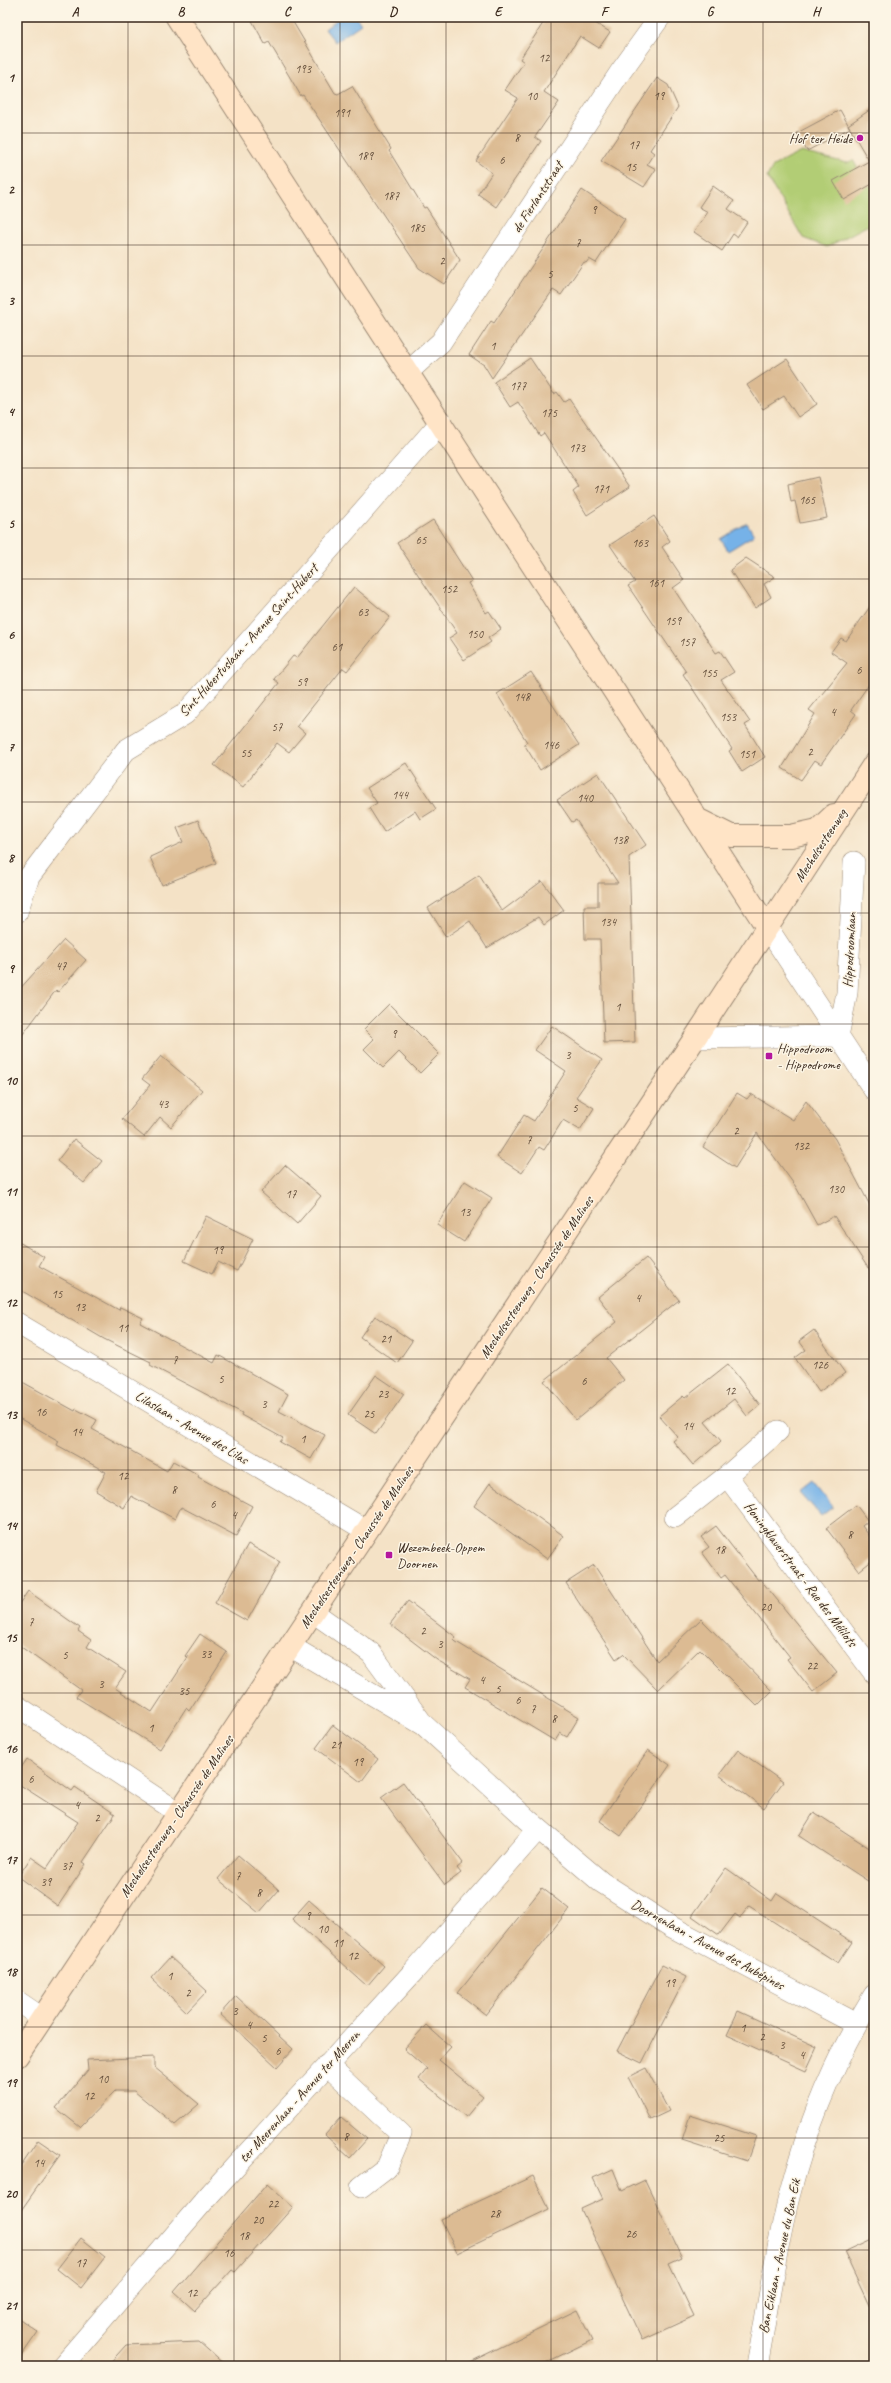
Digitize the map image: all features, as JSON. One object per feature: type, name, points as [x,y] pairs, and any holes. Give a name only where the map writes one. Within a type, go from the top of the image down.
[{"type":"main road","points":[[177,17],[768,927]]},
{"type":"main road","name":"Mechelsesteenweg","points":[[768,927],[874,764]]},
{"type":"main road","points":[[699,819],[714,829],[731,836],[801,835],[818,830],[826,824],[856,792]]},
{"type":"main road","name":"Mechelsesteenweg - Chaussée de Malines","points":[[17,2056],[768,927]]},
{"type":"street","name":"de Fierlantstraat","points":[[408,372],[441,342],[619,74],[660,17]]},
{"type":"street","name":"Sint-Hubertuslaan - Avenue Saint-Hubert","points":[[17,912],[29,877],[126,750],[185,714],[441,422]]},
{"type":"street","name":"Hippodroomlaan","points":[[838,1036],[848,993],[854,862]]},
{"type":"street","points":[[768,927],[874,1090]]},
{"type":"street","points":[[695,1038],[791,1035],[838,1036]]},
{"type":"street","name":"Lilaslaan - Avenue des Lilas","points":[[17,1323],[367,1531]]},
{"type":"street","points":[[675,1517],[728,1476],[778,1431]]},
{"type":"street","name":"Honingklaverstraat - Rue des Mélilots","points":[[728,1476],[874,1673]]},
{"type":"street","name":"Doornenlaan - Avenue des Aubépines","points":[[313,1612],[371,1653],[424,1725],[538,1829],[601,1882],[670,1926],[856,2024]]},
{"type":"street","name":"Doornenlaan - Avenue des Aubépines","points":[[290,1646],[424,1725]]},
{"type":"street","points":[[17,1706],[179,1813]]},
{"type":"street","name":"ter Meerenlaan - Avenue ter Meeren","points":[[62,2366],[210,2194],[414,1971],[538,1829]]},
{"type":"street","name":"Ban Eiklaan - Avenue du Ban Eik","points":[[757,2366],[790,2193],[818,2105],[856,2024],[874,1995]]},
{"type":"street","points":[[17,2001],[42,2018]]},
{"type":"street","points":[[327,2065],[401,2134],[387,2167],[361,2187]]},
{"type":"green space","points":[[801,152],[847,163],[853,160],[867,185],[874,187],[874,222],[827,247],[803,238],[767,177],[773,166]]},
{"type":"water","points":[[340,17],[356,17],[361,24],[335,42],[325,29]]},
{"type":"water","points":[[747,523],[754,535],[728,551],[721,539]]},
{"type":"water","points":[[814,1483],[833,1507],[821,1516],[801,1493]]},
{"type":"building","points":[[250,17],[290,17],[335,93],[338,94],[352,86],[391,149],[389,151],[424,208],[426,207],[460,260],[444,284],[419,268],[303,95],[301,96],[269,42],[265,44]]},
{"type":"building","points":[[547,17],[592,17],[590,20],[610,32],[599,48],[580,36],[544,92],[559,102],[535,137],[541,141],[496,207],[478,194],[492,173],[476,161],[518,98],[505,90],[524,62],[520,59]]},
{"type":"building","points":[[657,78],[668,85],[678,107],[650,150],[654,153],[647,164],[656,169],[644,187],[601,161]]},
{"type":"building","points":[[874,107],[874,183],[844,200],[833,181],[869,161],[848,125]]},
{"type":"building","points":[[840,110],[850,128],[807,151],[797,133]]},
{"type":"building","points":[[713,186],[734,201],[728,209],[747,222],[737,237],[733,234],[722,251],[694,232],[708,212],[699,207]]},
{"type":"building","points":[[582,190],[625,219],[596,263],[589,259],[586,263],[584,262],[561,295],[553,290],[492,378],[484,365],[469,355],[491,321],[494,323]]},
{"type":"building","points":[[530,358],[554,394],[557,392],[564,402],[569,399],[630,487],[587,515],[573,492],[579,487],[544,433],[540,436],[518,402],[510,407],[494,382]]},
{"type":"building","points":[[787,359],[817,404],[798,417],[784,396],[763,409],[747,385]]},
{"type":"building","points":[[818,477],[827,518],[800,523],[795,501],[791,502],[788,484]]},
{"type":"building","points":[[654,516],[670,541],[662,547],[684,580],[673,588],[716,653],[720,651],[734,672],[721,680],[750,722],[745,725],[765,757],[742,772],[729,751],[732,749],[683,674],[686,672],[628,586],[635,582],[610,545]]},
{"type":"building","points":[[433,520],[472,581],[468,583],[486,613],[489,611],[501,629],[488,638],[491,642],[464,660],[449,638],[457,633],[397,543]]},
{"type":"building","points":[[746,558],[775,577],[764,584],[771,597],[755,608],[730,570]]},
{"type":"building","points":[[354,587],[390,617],[347,671],[343,668],[297,726],[305,733],[289,752],[277,743],[243,787],[214,765],[279,683],[274,679],[293,656],[297,658]]},
{"type":"building","points":[[874,601],[874,677],[851,710],[856,714],[821,764],[815,760],[801,780],[782,768],[815,714],[809,710],[847,663],[831,652],[841,638],[846,641]]},
{"type":"building","points":[[531,672],[579,745],[540,770],[524,744],[527,742],[497,694]]},
{"type":"building","points":[[406,763],[436,809],[420,819],[415,811],[384,832],[369,808],[377,803],[367,788]]},
{"type":"building","points":[[598,773],[646,845],[629,857],[635,1042],[604,1043],[600,939],[585,939],[584,906],[598,906],[598,883],[618,883],[576,820],[572,822],[557,800]]},
{"type":"building","points":[[198,820],[216,863],[162,885],[150,857],[183,842],[177,828]]},
{"type":"building","points":[[479,875],[502,911],[542,881],[564,910],[544,925],[538,917],[487,948],[470,921],[446,937],[428,908]]},
{"type":"building","points":[[64,940],[86,960],[58,992],[56,990],[17,1042],[17,992]]},
{"type":"building","points":[[389,1004],[439,1054],[420,1073],[399,1052],[383,1068],[364,1049],[374,1039],[364,1029]]},
{"type":"building","points":[[552,1026],[602,1060],[576,1097],[594,1108],[580,1130],[563,1120],[544,1150],[539,1147],[522,1173],[497,1157],[524,1115],[534,1121],[566,1071],[535,1050]]},
{"type":"building","points":[[161,1056],[202,1090],[171,1127],[160,1117],[144,1137],[122,1119],[150,1085],[142,1079]]},
{"type":"building","points":[[737,1093],[747,1099],[751,1094],[793,1120],[806,1101],[835,1139],[874,1213],[874,1277],[834,1216],[817,1225],[796,1187],[757,1133],[735,1168],[703,1147]]},
{"type":"building","points":[[74,1139],[102,1161],[84,1183],[57,1161]]},
{"type":"building","points":[[285,1165],[321,1196],[297,1224],[261,1192]]},
{"type":"building","points":[[465,1181],[492,1198],[464,1242],[437,1225]]},
{"type":"building","points":[[206,1216],[253,1239],[237,1271],[218,1262],[212,1274],[184,1261]]},
{"type":"building","points":[[17,1241],[44,1257],[39,1266],[119,1310],[120,1307],[143,1318],[140,1323],[214,1363],[218,1355],[288,1394],[279,1411],[325,1435],[311,1459],[280,1442],[283,1438],[241,1415],[242,1413],[150,1365],[151,1362],[104,1339],[17,1288]]},
{"type":"building","points":[[646,1258],[679,1300],[606,1358],[624,1380],[576,1420],[544,1381],[617,1322],[598,1297]]},
{"type":"building","points":[[375,1316],[412,1341],[397,1363],[360,1337]]},
{"type":"building","points":[[814,1330],[845,1373],[819,1392],[795,1358],[806,1350],[799,1341]]},
{"type":"building","points":[[728,1364],[760,1405],[747,1416],[734,1399],[705,1422],[721,1441],[693,1465],[673,1441],[678,1437],[659,1416],[683,1396],[685,1398]]},
{"type":"building","points":[[376,1375],[404,1394],[376,1434],[348,1415]]},
{"type":"building","points":[[17,1379],[75,1411],[76,1409],[97,1420],[92,1429],[167,1471],[173,1461],[199,1475],[198,1477],[252,1506],[236,1536],[181,1507],[175,1519],[131,1496],[124,1508],[96,1491],[106,1472],[57,1445],[59,1441],[17,1417]]},
{"type":"building","points":[[490,1483],[564,1536],[547,1559],[474,1506]]},
{"type":"building","points":[[856,1505],[868,1521],[862,1526],[874,1542],[874,1559],[859,1571],[826,1528]]},
{"type":"building","points":[[716,1526],[758,1580],[760,1579],[837,1673],[813,1692],[787,1659],[790,1657],[725,1575],[721,1578],[702,1552],[709,1547],[701,1537]]},
{"type":"building","points":[[248,1544],[280,1562],[247,1621],[215,1603]]},
{"type":"building","points":[[594,1565],[657,1661],[701,1619],[772,1691],[757,1706],[700,1649],[658,1690],[623,1654],[616,1659],[566,1583]]},
{"type":"building","points":[[28,1591],[80,1628],[78,1631],[91,1640],[87,1647],[126,1672],[115,1688],[152,1712],[188,1657],[185,1656],[200,1634],[227,1652],[189,1711],[186,1708],[160,1749],[76,1697],[81,1690],[17,1644],[17,1607]]},
{"type":"building","points":[[408,1601],[456,1637],[453,1640],[579,1717],[567,1737],[560,1733],[555,1741],[465,1687],[470,1679],[437,1660],[390,1624]]},
{"type":"building","points":[[333,1725],[378,1759],[361,1782],[316,1748]]},
{"type":"building","points":[[648,1750],[670,1765],[621,1836],[600,1821]]},
{"type":"building","points":[[738,1750],[783,1782],[764,1808],[719,1775]]},
{"type":"building","points":[[27,1759],[72,1791],[75,1787],[115,1814],[83,1862],[86,1864],[58,1906],[18,1877],[31,1857],[47,1868],[78,1822],[17,1783],[17,1774]]},
{"type":"building","points":[[403,1782],[463,1863],[457,1868],[461,1873],[445,1885],[381,1798]]},
{"type":"building","points":[[814,1812],[874,1851],[874,1885],[799,1836]]},
{"type":"building","points":[[238,1855],[279,1890],[259,1913],[218,1879]]},
{"type":"building","points":[[726,1868],[772,1901],[777,1893],[852,1942],[838,1963],[749,1906],[740,1918],[735,1914],[719,1935],[692,1916]]},
{"type":"building","points":[[542,1888],[569,1909],[486,2015],[458,1993]]},
{"type":"building","points":[[309,1900],[384,1966],[367,1986],[292,1919]]},
{"type":"building","points":[[170,1957],[207,1991],[187,2012],[151,1978]]},
{"type":"building","points":[[662,1965],[686,1977],[642,2063],[617,2051]]},
{"type":"building","points":[[236,1996],[293,2049],[277,2067],[220,2014]]},
{"type":"building","points":[[738,2011],[817,2047],[806,2071],[727,2035]]},
{"type":"building","points":[[426,2025],[451,2047],[439,2060],[483,2096],[466,2117],[419,2079],[427,2069],[404,2049]]},
{"type":"building","points":[[154,2057],[154,2067],[199,2104],[175,2125],[134,2091],[115,2091],[80,2127],[56,2108],[88,2070],[87,2060]]},
{"type":"building","points":[[646,2068],[669,2111],[650,2120],[628,2077]]},
{"type":"building","points":[[690,2115],[756,2136],[747,2161],[682,2140]]},
{"type":"building","points":[[341,2117],[367,2139],[350,2158],[325,2135]]},
{"type":"building","points":[[38,2140],[60,2155],[17,2216],[17,2171]]},
{"type":"building","points":[[613,2169],[622,2191],[645,2180],[682,2258],[669,2264],[694,2316],[642,2340],[581,2209],[603,2199],[593,2178]]},
{"type":"building","points":[[533,2176],[549,2209],[457,2253],[441,2219]]},
{"type":"building","points":[[267,2184],[293,2207],[235,2272],[232,2270],[195,2311],[174,2292]]},
{"type":"building","points":[[81,2238],[105,2257],[81,2288],[57,2269]]},
{"type":"building","points":[[874,2238],[874,2316],[844,2252]]},
{"type":"building","points":[[577,2310],[592,2340],[539,2366],[462,2366]]},
{"type":"building","points":[[17,2317],[38,2332],[17,2362]]},
{"type":"building","points":[[199,2342],[226,2366],[107,2366],[126,2345]]},
{"type":"place","name":"Hof ter Heide","points":[[860,138]]},
{"type":"place","name":"Hippodroom - Hippodrome","points":[[769,1056]]},
{"type":"place","name":"Wezembeek-Oppem Doornen","points":[[389,1555]]}]
